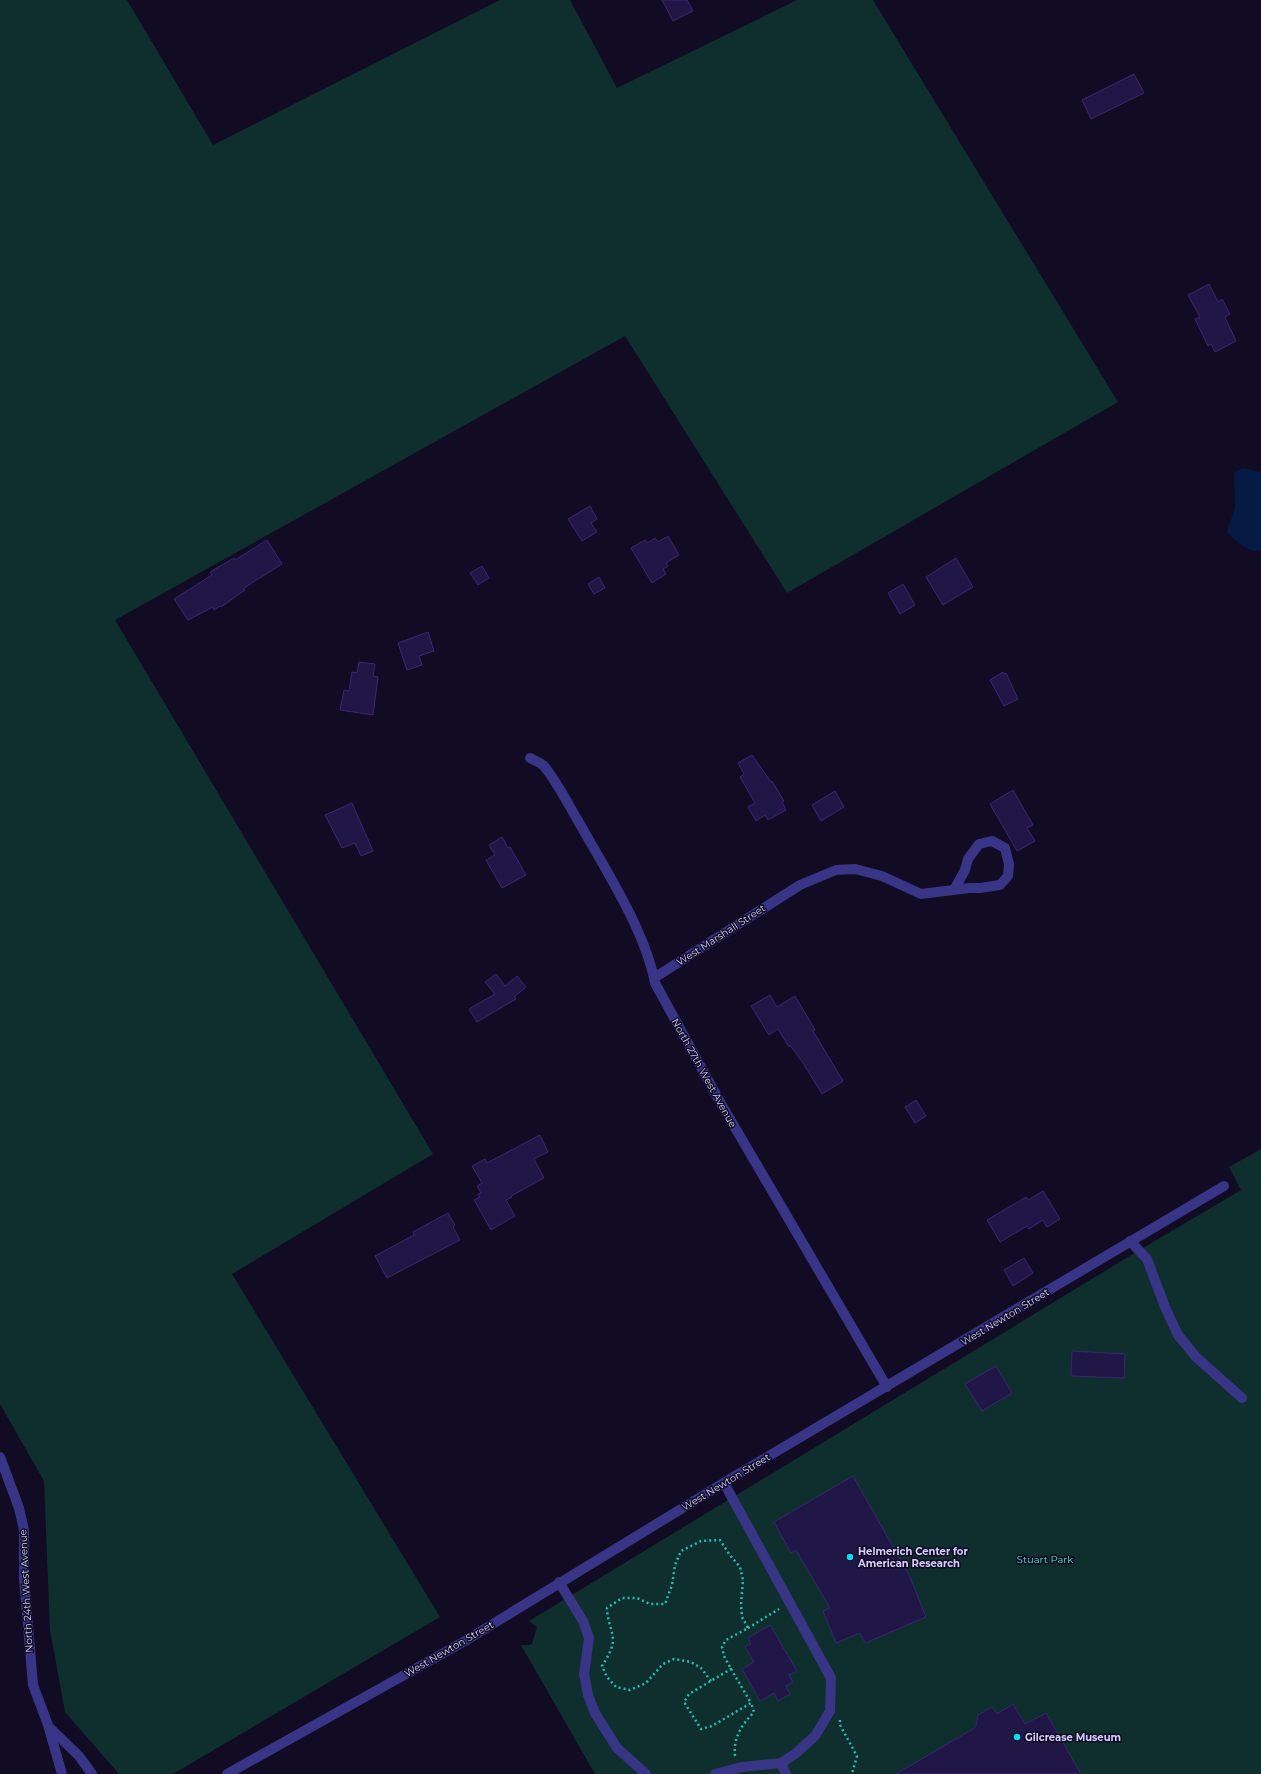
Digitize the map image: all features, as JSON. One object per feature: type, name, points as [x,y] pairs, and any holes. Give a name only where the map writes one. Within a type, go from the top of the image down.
[{"type":"street","name":"North 27th West Avenue","points":[[530,758],[542,765],[560,790],[606,870],[634,924],[650,962],[655,983],[720,1102],[887,1387]]},
{"type":"street","name":"West Marshall Street","points":[[654,978],[788,892],[800,885],[836,870],[855,869],[882,876],[921,894],[1000,885],[1008,876],[1009,864],[1005,848],[992,841],[979,844],[968,859],[965,870],[954,890]]},
{"type":"street","name":"West Newton Street","points":[[227,1774],[465,1641],[559,1582],[724,1483],[1224,1186]]},
{"type":"street","points":[[1130,1241],[1147,1259],[1165,1307],[1178,1335],[1196,1357],[1242,1398]]},
{"type":"street","name":"North 24th West Avenue","points":[[0,1457],[19,1508],[24,1530],[24,1578],[33,1685],[48,1725],[62,1774]]},
{"type":"street","points":[[716,1774],[736,1769],[781,1763],[795,1754],[814,1736],[830,1711],[831,1678],[724,1483]]},
{"type":"street","points":[[559,1582],[583,1621],[588,1638],[584,1674],[588,1695],[595,1713],[616,1748],[646,1774]]},
{"type":"street","name":"North 24th West Avenue","points":[[48,1725],[79,1756],[92,1774]]},
{"type":"street","points":[[781,1763],[786,1774]]},
{"type":"path","points":[[711,1681],[701,1668],[691,1662],[674,1659],[663,1664],[646,1683],[630,1690],[616,1687],[607,1677],[602,1666],[610,1652],[613,1640],[607,1616],[607,1608],[622,1598],[637,1598],[650,1604],[665,1604],[672,1586],[675,1565],[681,1551],[701,1541],[720,1540],[728,1554],[740,1566],[743,1580],[741,1604],[742,1617],[748,1628]]},
{"type":"path","points":[[736,1769],[734,1750],[740,1728],[754,1712],[751,1703],[724,1656],[722,1647],[726,1640],[790,1602]]},
{"type":"path","points":[[731,1669],[689,1694],[684,1702],[700,1729],[712,1726],[751,1703]]},
{"type":"path","points":[[839,1717],[840,1725],[858,1756],[852,1774]]},
{"type":"green space","points":[[0,0],[127,0],[213,145],[500,0],[570,0],[617,88],[797,0],[873,0],[1118,402],[787,593],[625,336],[115,620],[433,1154],[232,1274],[440,1617],[173,1774],[119,1774],[65,1712],[50,1630],[44,1481],[0,1404]]},
{"type":"green space","name":"Stuart Park","points":[[1261,1149],[1261,1774],[595,1774],[521,1645],[532,1644],[537,1627],[529,1621],[1241,1190],[1229,1167]]},
{"type":"water","points":[[1242,468],[1261,472],[1261,551],[1251,550],[1238,543],[1227,532],[1235,507],[1234,473]]},
{"type":"building","points":[[662,0],[687,0],[693,11],[673,21]]},
{"type":"building","points":[[1134,74],[1144,93],[1091,119],[1082,100]]},
{"type":"building","points":[[1209,284],[1218,302],[1222,299],[1230,314],[1225,317],[1236,341],[1215,352],[1211,344],[1208,346],[1195,319],[1200,317],[1188,295]]},
{"type":"building","points":[[590,506],[597,519],[591,523],[597,532],[582,541],[568,519]]},
{"type":"building","points":[[668,536],[679,555],[666,563],[668,566],[663,569],[666,574],[652,583],[631,548],[645,540],[647,543],[655,538],[658,542]]},
{"type":"building","points":[[267,540],[282,564],[244,588],[245,590],[221,607],[220,606],[214,610],[213,607],[188,620],[174,599],[212,575],[210,572],[234,558],[235,560]]},
{"type":"building","points":[[956,558],[973,587],[943,605],[926,577]]},
{"type":"building","points":[[482,566],[489,578],[478,585],[470,573]]},
{"type":"building","points":[[599,577],[605,588],[594,594],[588,584]]},
{"type":"building","points":[[903,584],[915,605],[900,614],[888,593]]},
{"type":"building","points":[[428,632],[434,651],[419,656],[422,665],[407,670],[398,643]]},
{"type":"building","points":[[359,662],[375,664],[373,676],[378,677],[373,715],[340,710],[344,690],[349,691],[352,672],[357,673]]},
{"type":"building","points":[[1003,672],[1004,674],[1006,673],[1018,699],[1004,706],[990,680]]},
{"type":"building","points":[[752,755],[771,782],[772,781],[784,801],[782,802],[786,810],[768,820],[765,815],[756,821],[748,807],[755,803],[740,777],[744,774],[738,763]]},
{"type":"building","points":[[1013,790],[1033,825],[1027,828],[1035,841],[1017,851],[990,804]]},
{"type":"building","points":[[835,791],[844,807],[821,821],[812,805]]},
{"type":"building","points":[[352,803],[373,851],[361,856],[355,843],[342,848],[325,815]]},
{"type":"building","points":[[502,837],[508,848],[510,847],[526,875],[502,888],[486,860],[495,855],[489,845]]},
{"type":"building","points":[[496,974],[505,986],[517,976],[526,987],[514,997],[516,999],[477,1022],[469,1009],[495,994],[485,982]]},
{"type":"building","points":[[770,995],[777,1007],[795,996],[815,1030],[813,1031],[843,1081],[822,1094],[803,1063],[790,1045],[789,1047],[778,1029],[769,1035],[751,1006]]},
{"type":"building","points":[[916,1100],[926,1116],[915,1123],[905,1107]]},
{"type":"building","points":[[540,1135],[548,1152],[534,1159],[544,1178],[506,1200],[515,1216],[491,1230],[474,1200],[480,1197],[478,1194],[481,1193],[477,1186],[482,1183],[472,1166],[485,1159],[487,1163]]},
{"type":"building","points":[[1043,1191],[1060,1219],[1047,1227],[1043,1220],[1029,1229],[1027,1226],[1000,1242],[987,1220],[1026,1197],[1028,1200]]},
{"type":"building","points":[[448,1213],[455,1225],[453,1227],[460,1240],[387,1278],[375,1256],[414,1235],[413,1232]]},
{"type":"building","points":[[1024,1258],[1033,1273],[1013,1286],[1004,1270]]},
{"type":"building","points":[[1072,1351],[1125,1354],[1124,1378],[1071,1376]]},
{"type":"building","points":[[996,1366],[1012,1393],[982,1411],[965,1384]]},
{"type":"building","name":"Helmerich Center for American Research","points":[[853,1476],[910,1577],[926,1617],[865,1643],[860,1633],[836,1643],[823,1611],[830,1608],[796,1550],[791,1553],[774,1522]]},
{"type":"building","points":[[770,1625],[797,1671],[789,1675],[793,1682],[786,1686],[790,1694],[778,1701],[774,1693],[760,1701],[742,1669],[754,1662],[745,1647],[751,1644],[748,1638]]},
{"type":"building","name":"Gilcrease Museum","points":[[1013,1704],[1025,1724],[1046,1713],[1081,1774],[896,1774],[973,1729],[976,1726],[978,1715],[992,1707],[997,1714]]},
{"type":"place","name":"Helmerich Center for American Research","points":[[850,1557]]},
{"type":"place","name":"Gilcrease Museum","points":[[1017,1737]]}]
